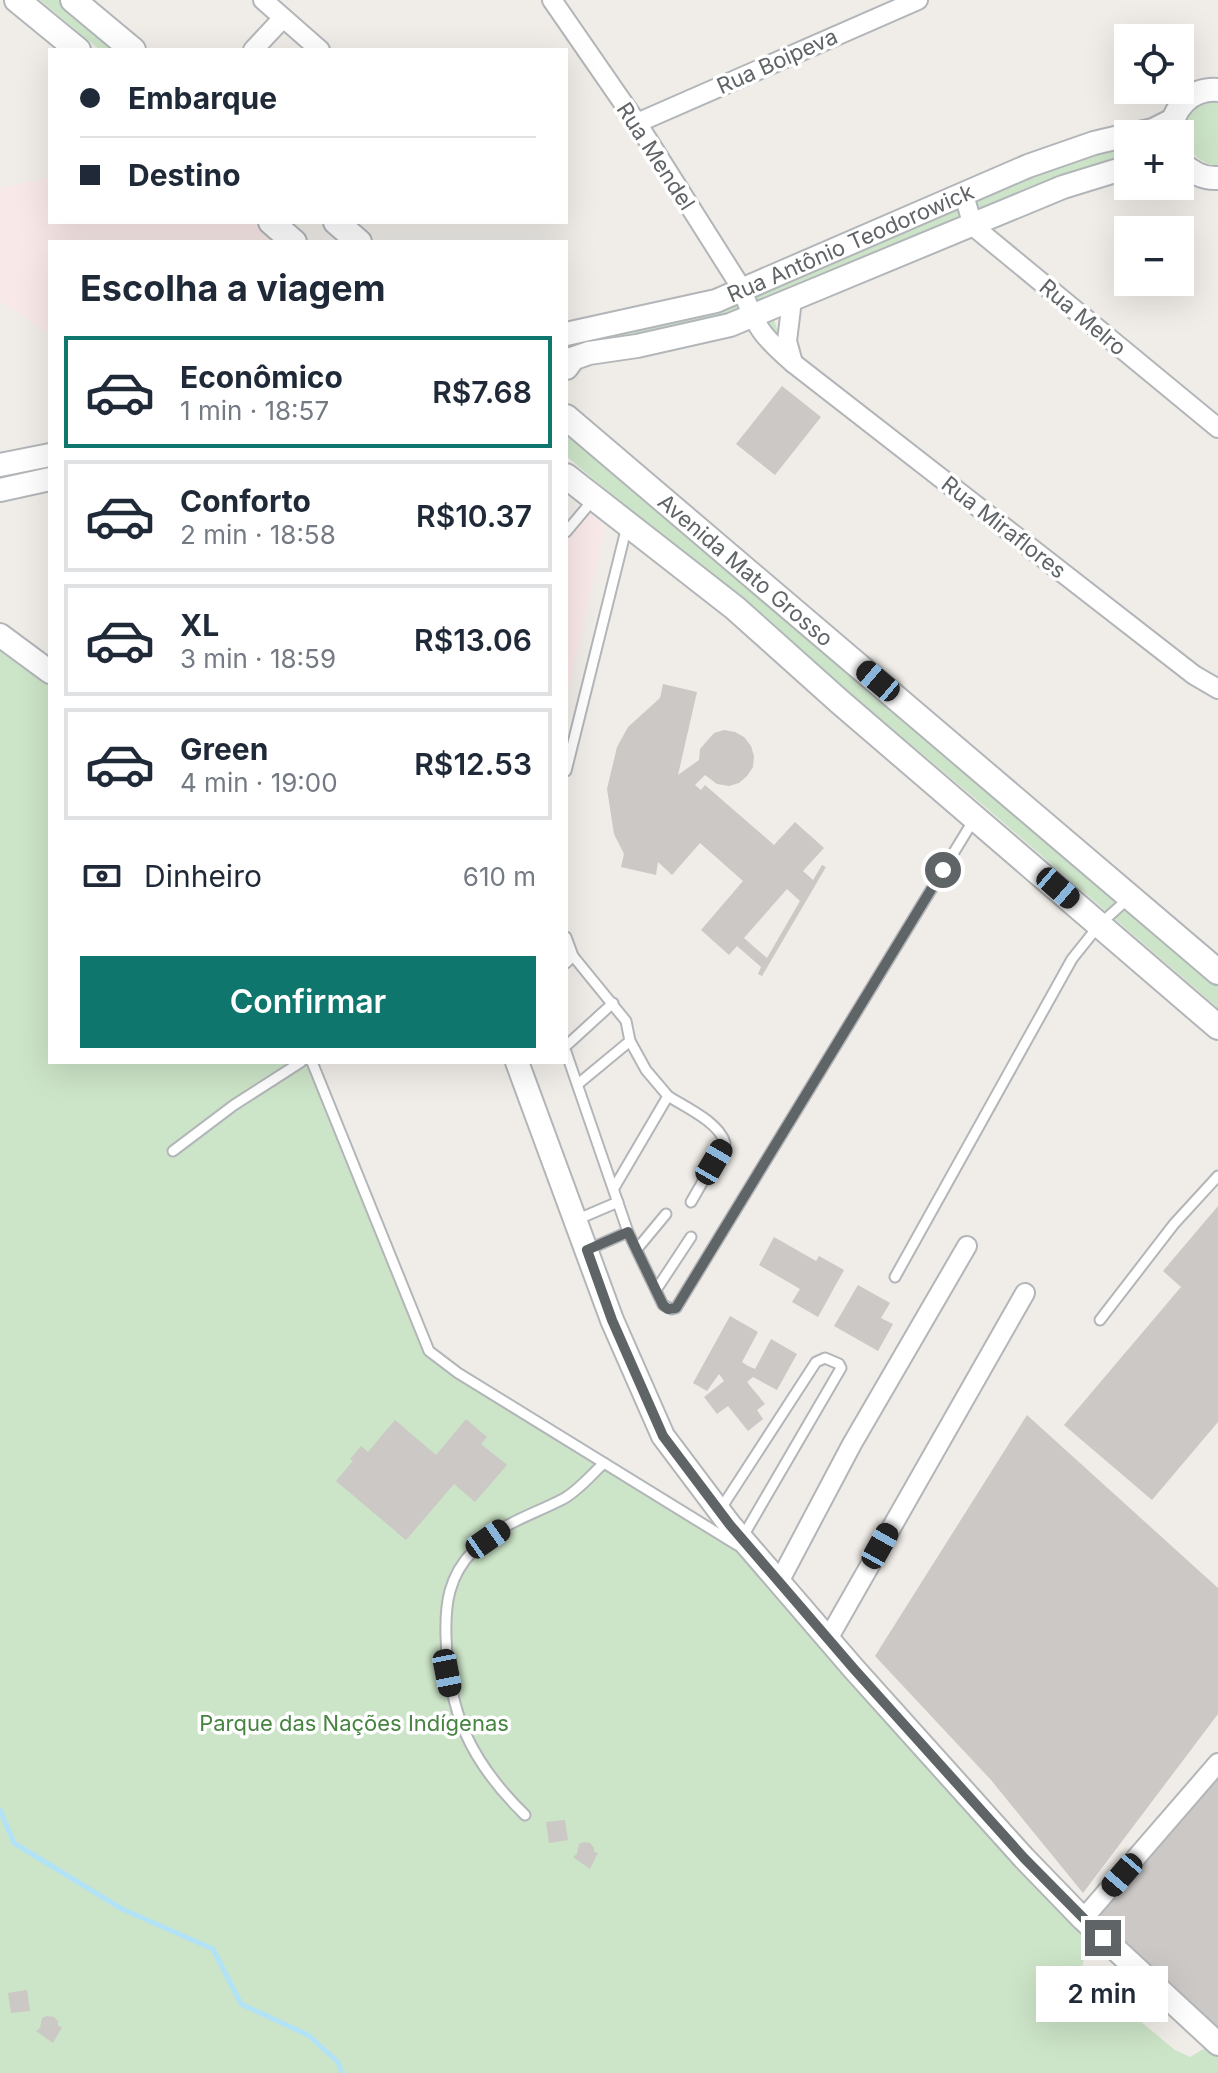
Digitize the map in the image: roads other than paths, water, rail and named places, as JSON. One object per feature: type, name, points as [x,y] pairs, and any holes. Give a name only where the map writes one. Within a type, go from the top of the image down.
[{"type":"main road","points":[[17,0],[77,48]]},
{"type":"main road","points":[[73,0],[131,48]]},
{"type":"main road","points":[[78,48],[85,34],[113,33]]},
{"type":"main road","points":[[273,224],[292,240]]},
{"type":"main road","points":[[338,224],[357,240]]},
{"type":"main road","name":"Avenida Mato Grosso","points":[[568,419],[1218,972]]},
{"type":"main road","name":"Avenida Mato Grosso","points":[[568,481],[628,523],[735,608],[1218,1027]]},
{"type":"main road","points":[[735,608],[756,615],[767,614],[785,602]]},
{"type":"street","points":[[263,0],[318,48]]},
{"type":"street","name":"Rua Mendel","points":[[552,0],[637,123],[742,289],[751,317]]},
{"type":"street","name":"Rua Boipeva","points":[[637,123],[918,0]]},
{"type":"street","points":[[255,48],[283,18]]},
{"type":"street","points":[[290,48],[300,34]]},
{"type":"street","points":[[1174,120],[1184,100],[1206,89],[1218,90]]},
{"type":"street","name":"Rua Antônio Teodorowick","points":[[568,334],[716,301],[1041,162],[1114,138]]},
{"type":"street","name":"Rua Antônio Teodorowick","points":[[568,363],[589,353],[637,346],[730,325],[1063,187],[1114,171]]},
{"type":"street","points":[[1194,173],[1215,180]]},
{"type":"street","points":[[964,195],[973,226]]},
{"type":"street","name":"Rua Melro","points":[[973,226],[1218,428]]},
{"type":"street","points":[[792,300],[787,341],[793,363]]},
{"type":"street","points":[[637,346],[645,329],[663,313]]},
{"type":"street","name":"Rua Miraflores","points":[[751,317],[766,339],[793,363],[1194,675],[1218,689]]},
{"type":"street","points":[[0,465],[48,455]]},
{"type":"street","points":[[0,490],[48,479]]},
{"type":"street","points":[[0,635],[48,671]]},
{"type":"street","points":[[518,1064],[612,1320],[663,1436],[758,1558],[1024,1858],[1083,1919],[1218,2044]]},
{"type":"street","points":[[779,1582],[852,1444],[967,1246]]},
{"type":"street","points":[[828,1639],[1025,1293]]},
{"type":"street","points":[[1083,1919],[1218,1763]]},
{"type":"lane","points":[[568,530],[594,499]]},
{"type":"lane","points":[[568,763],[628,523]]},
{"type":"lane","points":[[568,1057],[628,1232],[663,1305],[668,1309],[676,1308],[975,818]]},
{"type":"lane","points":[[895,1277],[1072,959],[1100,924],[1131,896]]},
{"type":"lane","points":[[569,960],[613,1003],[626,1021],[630,1041],[646,1070],[668,1096],[724,1136],[725,1143],[691,1202]]},
{"type":"lane","points":[[568,1044],[613,1003]]},
{"type":"lane","points":[[578,1084],[630,1041]]},
{"type":"lane","points":[[173,1151],[234,1105],[298,1064]]},
{"type":"lane","points":[[313,1064],[429,1351],[444,1365],[758,1558]]},
{"type":"lane","points":[[614,1188],[668,1096]]},
{"type":"lane","points":[[1100,1320],[1174,1224],[1218,1176]]},
{"type":"lane","points":[[576,1220],[618,1202]]},
{"type":"lane","points":[[637,1249],[666,1214]]},
{"type":"lane","points":[[587,1250],[628,1232]]},
{"type":"lane","points":[[656,1290],[691,1237]]},
{"type":"lane","points":[[720,1510],[816,1362],[825,1358],[839,1364],[841,1368],[742,1538]]},
{"type":"lane","points":[[525,1815],[494,1782],[464,1731],[453,1704],[447,1673],[445,1613],[448,1591],[460,1567],[481,1544],[518,1517],[563,1499],[604,1463]]},
{"type":"waterway","points":[[0,1810],[14,1843],[122,1909],[213,1949],[241,2004],[308,2035],[338,2062],[342,2073]]},
{"type":"park label","name":"Parque das Nações Indígenas","points":[[354,1723]]}]
